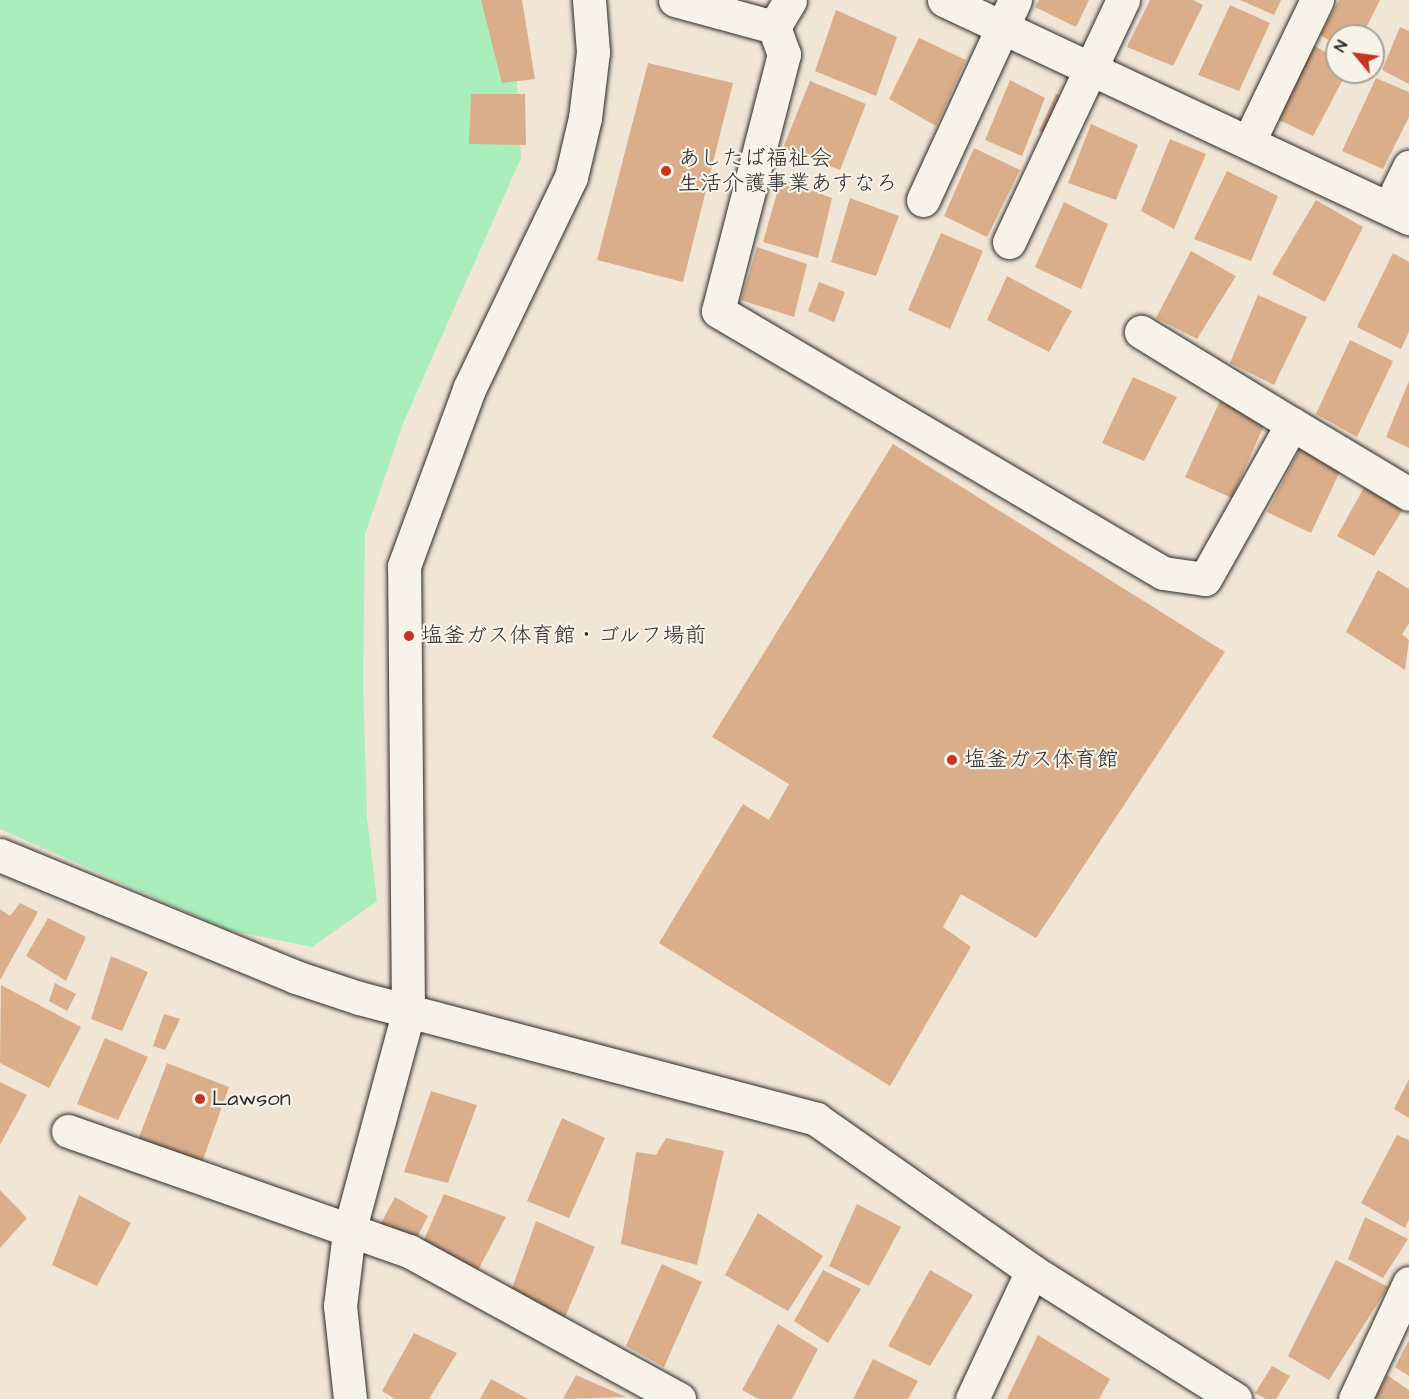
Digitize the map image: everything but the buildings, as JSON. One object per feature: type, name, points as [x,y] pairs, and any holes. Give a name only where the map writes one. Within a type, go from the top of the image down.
[{"type":"street","points":[[350,1399],[340,1306],[350,1232],[408,1013],[404,566],[469,389],[570,177],[585,118],[593,51],[589,0]]},
{"type":"street","points":[[675,0],[782,13],[784,54],[718,311],[1163,573],[1205,579],[1292,424]]},
{"type":"street","points":[[944,0],[1009,13],[1091,70],[1249,141],[1399,213],[1409,167]]},
{"type":"street","points":[[1009,242],[1124,0]]},
{"type":"street","points":[[1249,141],[1317,0]]},
{"type":"street","points":[[922,200],[1009,13]]},
{"type":"street","points":[[1141,332],[1409,494]]},
{"type":"street","points":[[0,855],[296,977],[408,1013],[816,1119],[1032,1271],[1235,1399]]},
{"type":"street","points":[[68,1131],[409,1251],[679,1399]]},
{"type":"street","points":[[972,1399],[1032,1271]]},
{"type":"street","points":[[1355,1399],[1409,1283]]},
{"type":"green space","points":[[0,0],[507,0],[514,29],[521,158],[404,421],[365,534],[363,683],[367,817],[377,901],[312,947],[228,930],[0,829]]},
{"type":"place","name":"あしたば福祉会 生活介護事業あすなろ","points":[[666,171]]},
{"type":"place","name":"塩釜ガス体育館・ゴルフ場前","points":[[409,636]]},
{"type":"place","name":"塩釜ガス体育館","points":[[952,760]]},
{"type":"place","name":"Lawson","points":[[200,1099]]}]
